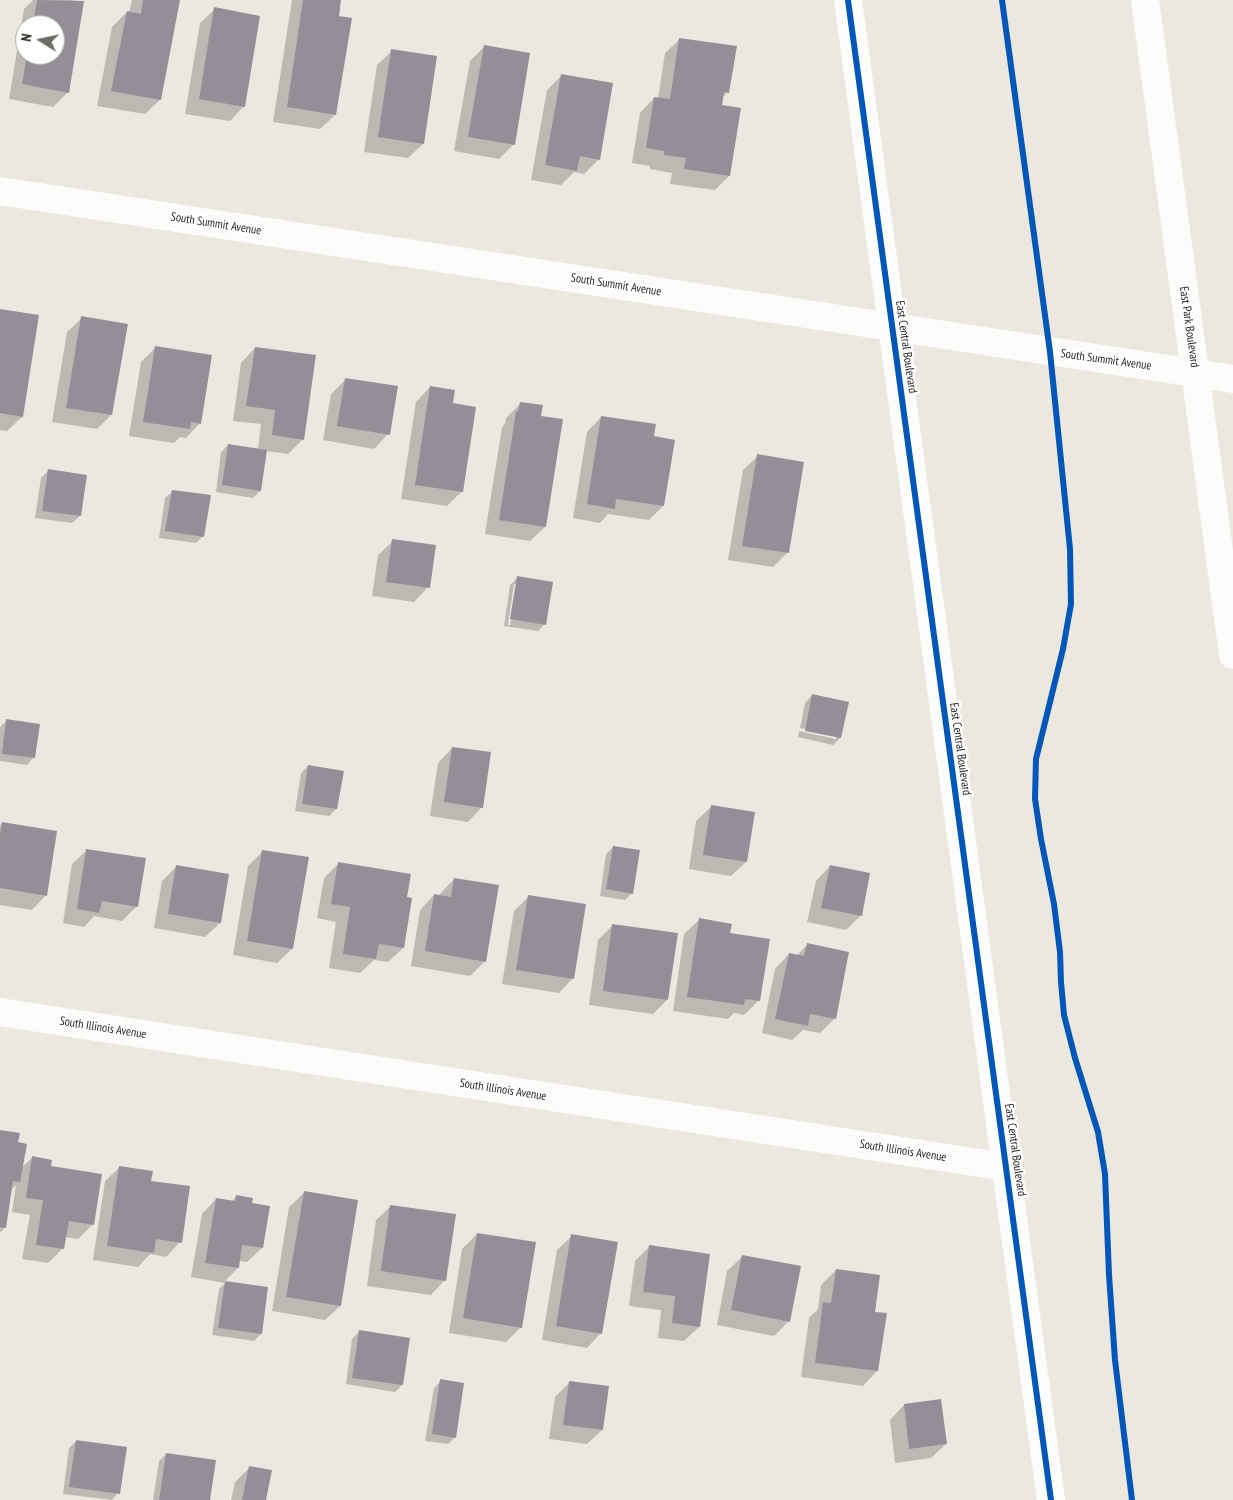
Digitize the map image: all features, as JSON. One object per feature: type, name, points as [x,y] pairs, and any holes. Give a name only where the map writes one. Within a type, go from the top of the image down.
[{"type":"street","name":"East Central Boulevard","points":[[848,0],[1051,1500]]},
{"type":"street","name":"East Park Boulevard","points":[[1144,0],[1233,655]]},
{"type":"street","name":"South Summit Avenue","points":[[0,191],[1233,379]]},
{"type":"street","name":"South Illinois Avenue","points":[[0,1012],[1006,1167]]},
{"type":"building","points":[[37,0],[84,1],[69,93],[22,84],[25,65],[65,65],[65,15],[35,15]]},
{"type":"building","points":[[143,0],[180,0],[161,100],[111,91],[127,11],[141,14]]},
{"type":"building","points":[[303,0],[341,0],[339,16],[352,18],[336,115],[287,107]]},
{"type":"building","points":[[214,7],[260,16],[245,107],[199,99]]},
{"type":"building","points":[[679,38],[737,46],[729,93],[724,92],[722,105],[741,108],[730,176],[684,169],[686,158],[664,155],[664,151],[646,148],[654,97],[670,99]]},
{"type":"building","points":[[484,45],[530,53],[515,145],[468,137]]},
{"type":"building","points":[[391,49],[437,56],[424,144],[378,137]]},
{"type":"building","points":[[561,74],[613,83],[600,160],[580,156],[577,171],[545,165]]},
{"type":"building","points":[[0,309],[39,315],[23,417],[0,413]]},
{"type":"building","points":[[81,316],[128,324],[112,415],[66,408]]},
{"type":"building","points":[[155,346],[212,355],[201,424],[191,422],[190,429],[143,422]]},
{"type":"building","points":[[255,347],[316,355],[304,440],[272,435],[275,410],[246,406]]},
{"type":"building","points":[[345,378],[398,386],[390,435],[337,426]]},
{"type":"building","points":[[430,386],[455,390],[453,403],[476,407],[463,492],[415,485]]},
{"type":"building","points":[[520,402],[543,405],[541,416],[563,419],[546,527],[499,520],[516,411],[518,411]]},
{"type":"building","points":[[601,416],[656,424],[654,436],[675,440],[664,506],[616,499],[615,509],[587,504]]},
{"type":"building","points":[[228,444],[267,450],[261,491],[222,485]]},
{"type":"building","points":[[757,454],[804,462],[789,553],[742,546]]},
{"type":"building","points":[[48,469],[87,475],[81,516],[42,511]]},
{"type":"building","points":[[172,490],[211,495],[204,537],[165,531]]},
{"type":"building","points":[[392,539],[436,545],[430,588],[386,582]]},
{"type":"building","points":[[517,576],[553,582],[546,625],[510,619]]},
{"type":"building","points":[[812,694],[849,702],[841,738],[805,731]]},
{"type":"building","points":[[6,719],[40,724],[35,758],[2,754]]},
{"type":"building","points":[[452,747],[491,752],[483,808],[444,802]]},
{"type":"building","points":[[308,765],[344,771],[337,809],[302,804]]},
{"type":"building","points":[[711,805],[755,812],[747,862],[703,855]]},
{"type":"building","points":[[2,822],[57,831],[47,896],[0,888],[0,835]]},
{"type":"building","points":[[613,846],[640,850],[633,894],[606,889]]},
{"type":"building","points":[[86,849],[146,858],[138,907],[102,901],[99,913],[77,909]]},
{"type":"building","points":[[262,850],[309,857],[293,949],[247,941]]},
{"type":"building","points":[[338,862],[411,874],[407,897],[412,898],[404,948],[379,944],[376,959],[343,954],[350,907],[331,904]]},
{"type":"building","points":[[176,865],[229,874],[221,923],[168,914]]},
{"type":"building","points":[[830,865],[870,873],[862,916],[821,908]]},
{"type":"building","points":[[454,878],[499,885],[486,962],[425,951],[434,894],[451,897]]},
{"type":"building","points":[[528,895],[586,904],[574,979],[516,970]]},
{"type":"building","points":[[699,918],[732,924],[730,933],[770,939],[760,1001],[745,999],[744,1005],[687,997]]},
{"type":"building","points":[[612,924],[678,933],[668,1000],[603,991]]},
{"type":"building","points":[[807,943],[849,952],[836,1019],[810,1014],[808,1026],[775,1019],[789,953],[804,956]]},
{"type":"building","points":[[0,1130],[20,1133],[18,1142],[27,1144],[20,1182],[13,1181],[6,1228],[0,1227]]},
{"type":"building","points":[[32,1156],[52,1160],[51,1166],[102,1174],[94,1225],[69,1221],[64,1249],[36,1245],[43,1200],[26,1198]]},
{"type":"building","points":[[119,1166],[153,1171],[151,1181],[190,1186],[182,1243],[156,1239],[154,1253],[107,1246]]},
{"type":"building","points":[[304,1191],[358,1200],[341,1306],[286,1297]]},
{"type":"building","points":[[236,1195],[253,1198],[252,1203],[270,1206],[263,1248],[242,1245],[239,1268],[205,1263],[216,1198],[235,1201]]},
{"type":"building","points":[[390,1205],[456,1214],[446,1281],[381,1271]]},
{"type":"building","points":[[477,1233],[536,1242],[522,1328],[463,1318]]},
{"type":"building","points":[[571,1234],[618,1242],[602,1334],[556,1326]]},
{"type":"building","points":[[649,1245],[710,1254],[700,1327],[672,1323],[675,1296],[643,1292]]},
{"type":"building","points":[[742,1255],[801,1266],[790,1322],[731,1310]]},
{"type":"building","points":[[836,1269],[880,1275],[875,1312],[887,1313],[878,1371],[815,1363],[823,1302],[831,1303]]},
{"type":"building","points":[[225,1281],[268,1287],[262,1334],[218,1328]]},
{"type":"building","points":[[359,1330],[410,1338],[403,1385],[352,1378]]},
{"type":"building","points":[[440,1379],[464,1383],[456,1438],[432,1434]]},
{"type":"building","points":[[569,1381],[609,1386],[603,1430],[563,1425]]},
{"type":"building","points":[[941,1399],[947,1444],[909,1449],[904,1404]]},
{"type":"building","points":[[76,1440],[127,1447],[120,1494],[69,1487]]},
{"type":"building","points":[[166,1453],[216,1460],[210,1500],[159,1500]]},
{"type":"building","points":[[249,1466],[272,1470],[266,1500],[242,1500]]},
{"type":"cycle path","points":[[848,0],[1051,1500]]},
{"type":"cycle path","points":[[1002,0],[1050,352],[1070,549],[1071,604],[1063,649],[1036,759],[1035,799],[1054,904],[1060,952],[1064,1015],[1098,1132],[1105,1174],[1115,1360],[1132,1500]]}]
